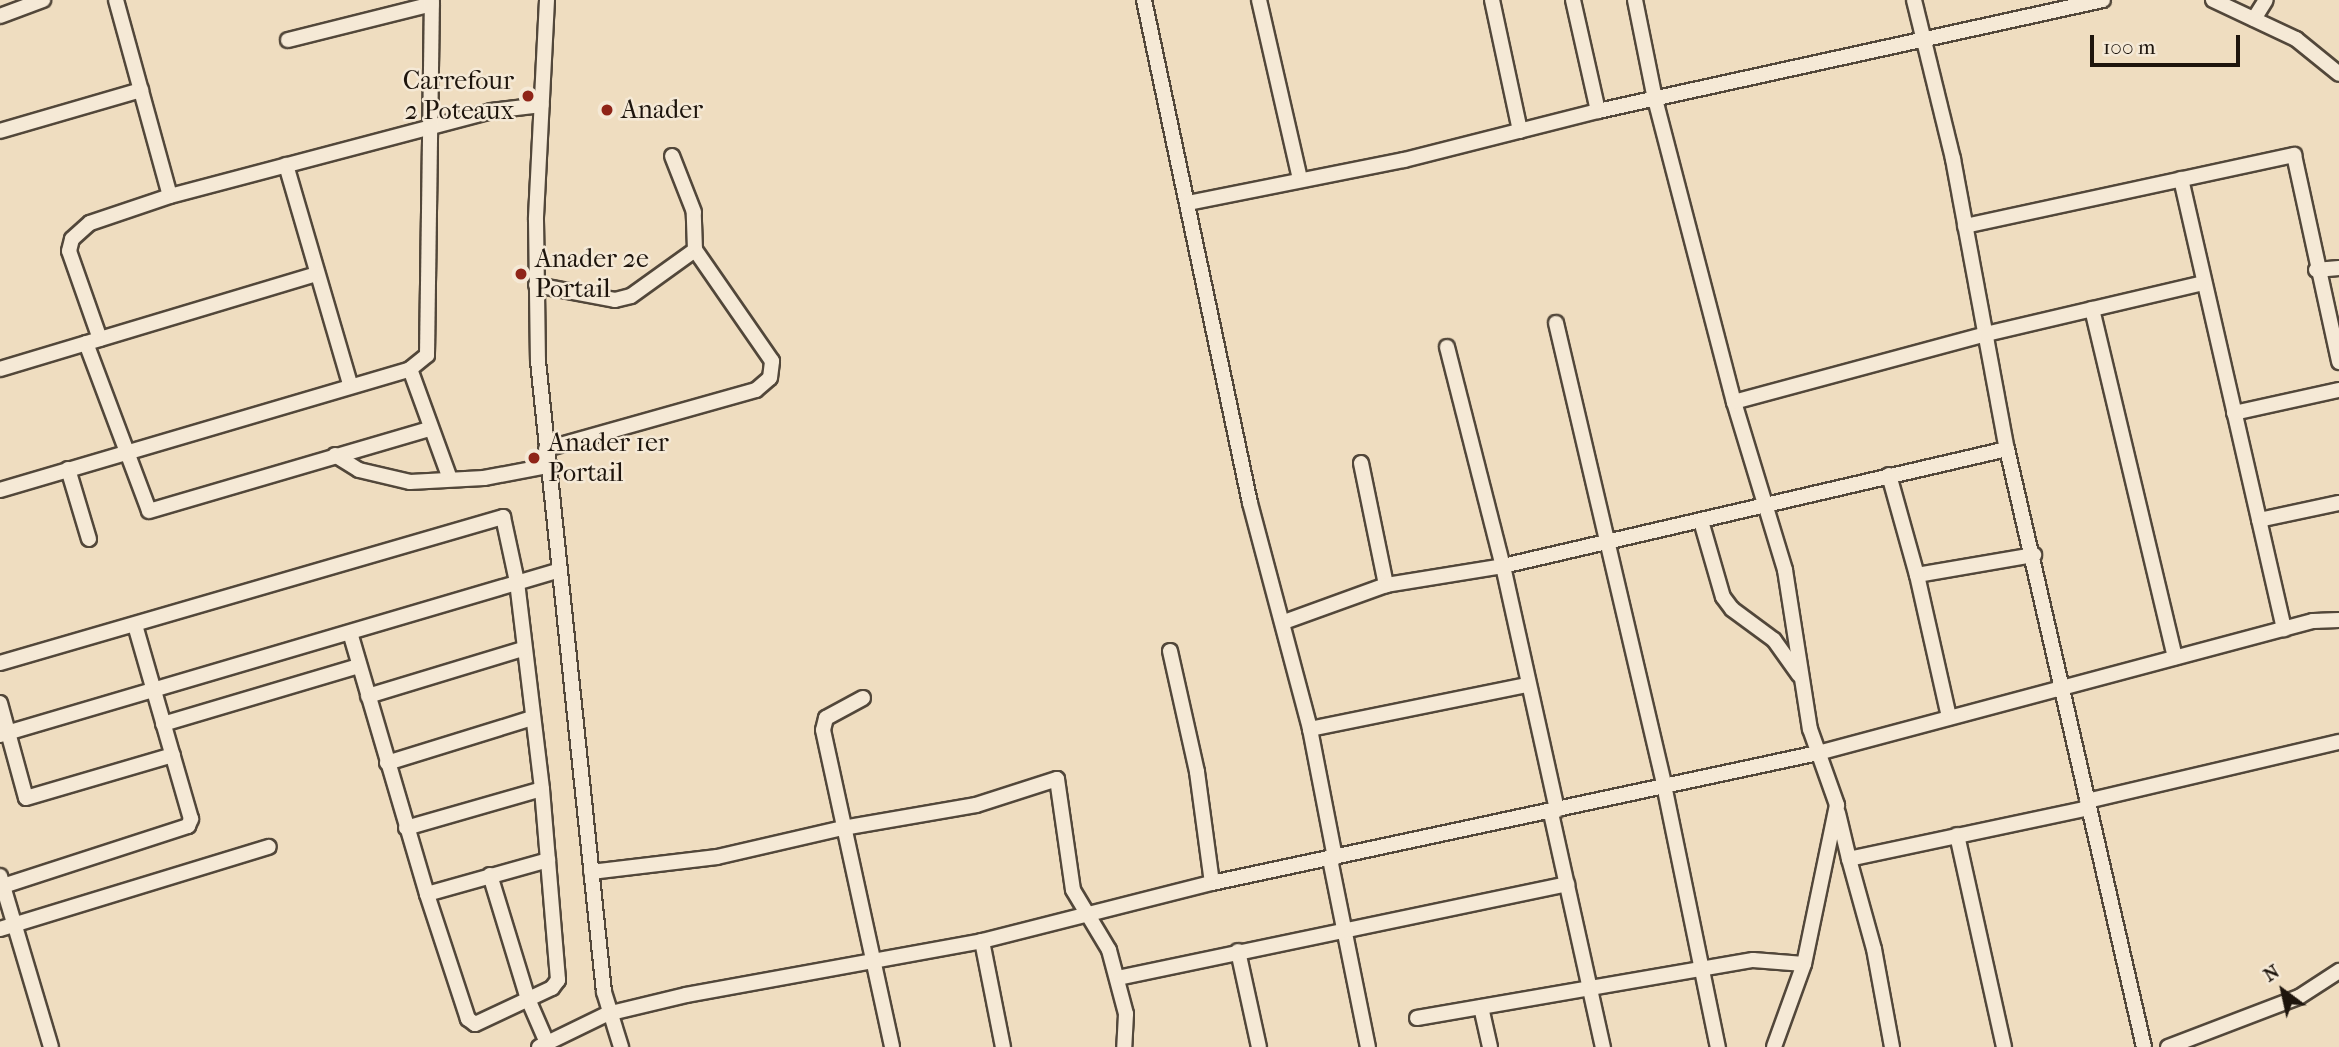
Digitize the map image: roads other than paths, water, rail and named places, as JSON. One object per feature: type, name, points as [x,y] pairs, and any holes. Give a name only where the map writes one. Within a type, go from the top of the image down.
[{"type":"street","points":[[0,16],[44,0]]},
{"type":"street","points":[[116,0],[170,195]]},
{"type":"street","points":[[547,0],[536,285],[547,466],[607,1014],[621,1047]]},
{"type":"street","points":[[1144,0],[1250,503],[1284,622],[1310,729],[1343,928],[1368,1047]]},
{"type":"street","points":[[1259,0],[1300,178]]},
{"type":"street","points":[[1492,0],[1520,131]]},
{"type":"street","points":[[1573,0],[1598,111]]},
{"type":"street","points":[[1635,0],[1655,99],[1734,402],[1785,570],[1800,676],[1818,753],[1837,805],[1874,949],[1892,1047]]},
{"type":"street","points":[[1914,0],[1926,38],[1965,226],[2007,449],[2034,555],[2144,1047]]},
{"type":"street","points":[[1188,202],[1300,178],[1404,160],[1598,111],[2104,0]]},
{"type":"street","points":[[2213,0],[2296,39],[2339,74]]},
{"type":"street","points":[[2254,19],[2266,0]]},
{"type":"street","points":[[0,490],[350,384],[410,369],[427,355],[433,128],[432,2],[288,40]]},
{"type":"street","points":[[0,131],[141,90]]},
{"type":"street","points":[[429,429],[335,455],[242,487],[149,511],[125,453],[93,341],[69,251],[72,239],[90,223],[170,195],[491,111],[542,105]]},
{"type":"street","points":[[1965,226],[2294,155],[2316,270],[2339,362]]},
{"type":"street","points":[[546,449],[756,390],[770,378],[772,361],[695,250],[694,212],[672,156]]},
{"type":"street","points":[[286,165],[350,384]]},
{"type":"street","points":[[2180,179],[2284,629]]},
{"type":"street","points":[[536,285],[615,300],[631,296],[695,250]]},
{"type":"street","points":[[2316,270],[2339,268]]},
{"type":"street","points":[[0,369],[316,274]]},
{"type":"street","points":[[1734,402],[1986,334],[2204,283]]},
{"type":"street","points":[[2092,309],[2175,657]]},
{"type":"street","points":[[1556,323],[1664,785],[1718,1047]]},
{"type":"street","points":[[1447,347],[1503,566],[1603,1047]]},
{"type":"street","points":[[410,369],[429,429],[450,479]]},
{"type":"street","points":[[2234,413],[2339,390]]},
{"type":"street","points":[[1284,622],[1386,585],[1503,566],[1607,543],[1765,502],[2007,449]]},
{"type":"street","points":[[335,455],[388,479],[484,478],[547,466]]},
{"type":"street","points":[[1361,463],[1386,585]]},
{"type":"street","points":[[68,469],[89,539]]},
{"type":"street","points":[[1889,475],[1917,575],[1949,718]]},
{"type":"street","points":[[2259,520],[2339,503]]},
{"type":"street","points":[[0,663],[496,516],[507,524],[517,582],[542,789],[558,980],[528,999],[470,1023],[406,828],[350,633]]},
{"type":"street","points":[[1701,520],[1723,597],[1731,609],[1774,640],[1800,676]]},
{"type":"street","points":[[1917,575],[2034,555]]},
{"type":"street","points":[[4,733],[557,570]]},
{"type":"street","points":[[490,875],[543,1045],[607,1014],[754,979],[982,941],[1087,912],[1212,883],[1818,753],[2313,621],[2339,620]]},
{"type":"street","points":[[51,1047],[1,883],[184,830],[191,819],[135,625]]},
{"type":"street","points":[[368,696],[523,649]]},
{"type":"street","points":[[1170,652],[1197,772],[1212,883]]},
{"type":"street","points":[[163,724],[359,666]]},
{"type":"street","points":[[1310,729],[1527,685]]},
{"type":"street","points":[[863,698],[826,718],[823,730],[870,960],[892,1047]]},
{"type":"street","points":[[0,703],[4,733],[26,798],[173,755]]},
{"type":"street","points":[[387,763],[532,718]]},
{"type":"street","points":[[1849,859],[2088,805],[2339,742]]},
{"type":"street","points":[[591,872],[717,857],[843,828],[976,805],[1057,779],[1073,890],[1109,950],[1126,1014],[1124,1047]]},
{"type":"street","points":[[406,828],[542,789]]},
{"type":"street","points":[[1774,1047],[1804,964],[1837,805]]},
{"type":"street","points":[[1957,835],[2004,1047]]},
{"type":"street","points":[[0,929],[269,847]]},
{"type":"street","points":[[427,894],[548,860]]},
{"type":"street","points":[[1118,978],[1343,928],[1567,884]]},
{"type":"street","points":[[982,941],[1003,1047]]},
{"type":"street","points":[[1238,951],[1259,1047]]},
{"type":"street","points":[[1417,1018],[1589,986],[1753,960],[1804,964]]},
{"type":"street","points":[[2168,1047],[2299,997],[2339,971]]},
{"type":"street","points":[[1481,1007],[1490,1047]]},
{"type":"place","name":"Carrefour 2 Poteaux","points":[[528,96]]},
{"type":"place","name":"Anader","points":[[607,110]]},
{"type":"place","name":"Anader 2e Portail","points":[[521,274]]},
{"type":"place","name":"Anader 1er Portail","points":[[534,458]]}]
